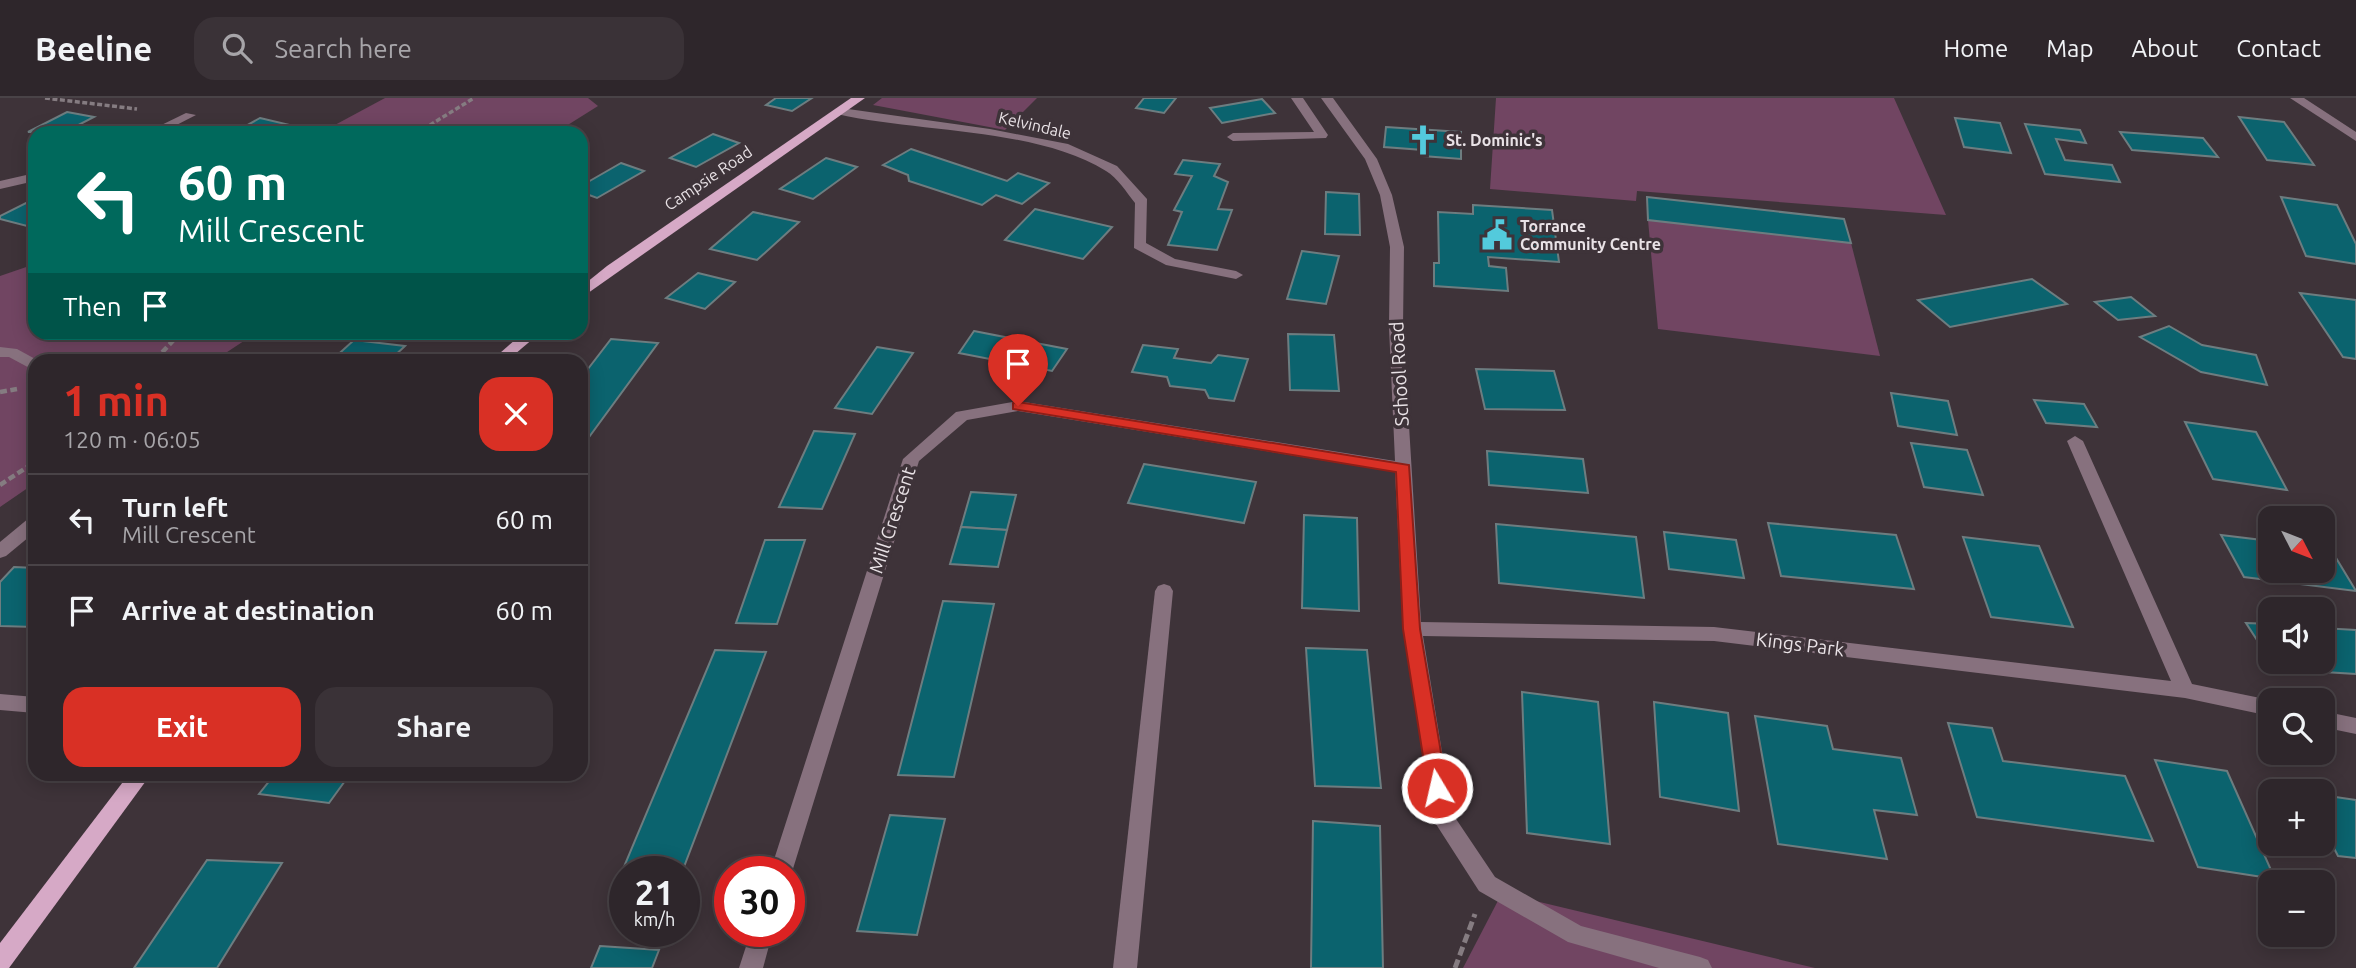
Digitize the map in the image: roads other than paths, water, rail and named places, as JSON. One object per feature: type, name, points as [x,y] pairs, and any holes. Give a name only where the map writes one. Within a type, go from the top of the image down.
[{"type":"main road","name":"Campsie Road","points":[[588,288],[859,98]]},
{"type":"main road","points":[[506,354],[524,340]]},
{"type":"main road","points":[[0,961],[136,781]]},
{"type":"street","points":[[1233,136],[1322,135],[1297,98]]},
{"type":"street","name":"School Road","points":[[1328,98],[1371,159],[1387,195],[1397,247],[1396,327],[1412,629],[1442,815],[1487,884],[1576,935],[1700,968]]},
{"type":"street","points":[[2296,98],[2356,137]]},
{"type":"street","name":"Kelvindale","points":[[841,112],[990,133],[1064,147],[1113,169],[1142,202],[1139,245],[1171,262],[1236,275]]},
{"type":"street","points":[[166,126],[190,115]]},
{"type":"street","points":[[0,185],[28,179]]},
{"type":"street","points":[[0,352],[12,352],[28,362]]},
{"type":"street","name":"Mill Crescent","points":[[786,856],[911,459],[962,416],[1018,406],[1404,468]]},
{"type":"street","points":[[2074,442],[2185,690]]},
{"type":"street","points":[[0,552],[28,528]]},
{"type":"street","points":[[1125,968],[1164,591]]},
{"type":"street","name":"Kings Park","points":[[1412,629],[1714,634],[2185,690],[2258,705]]},
{"type":"street","points":[[0,702],[28,704]]},
{"type":"street","points":[[2335,722],[2356,726]]},
{"type":"street","points":[[751,968],[757,947]]},
{"type":"place","name":"St. Dominic's","points":[[1423,140]]},
{"type":"place","name":"Torrance Community Centre","points":[[1497,235]]}]
